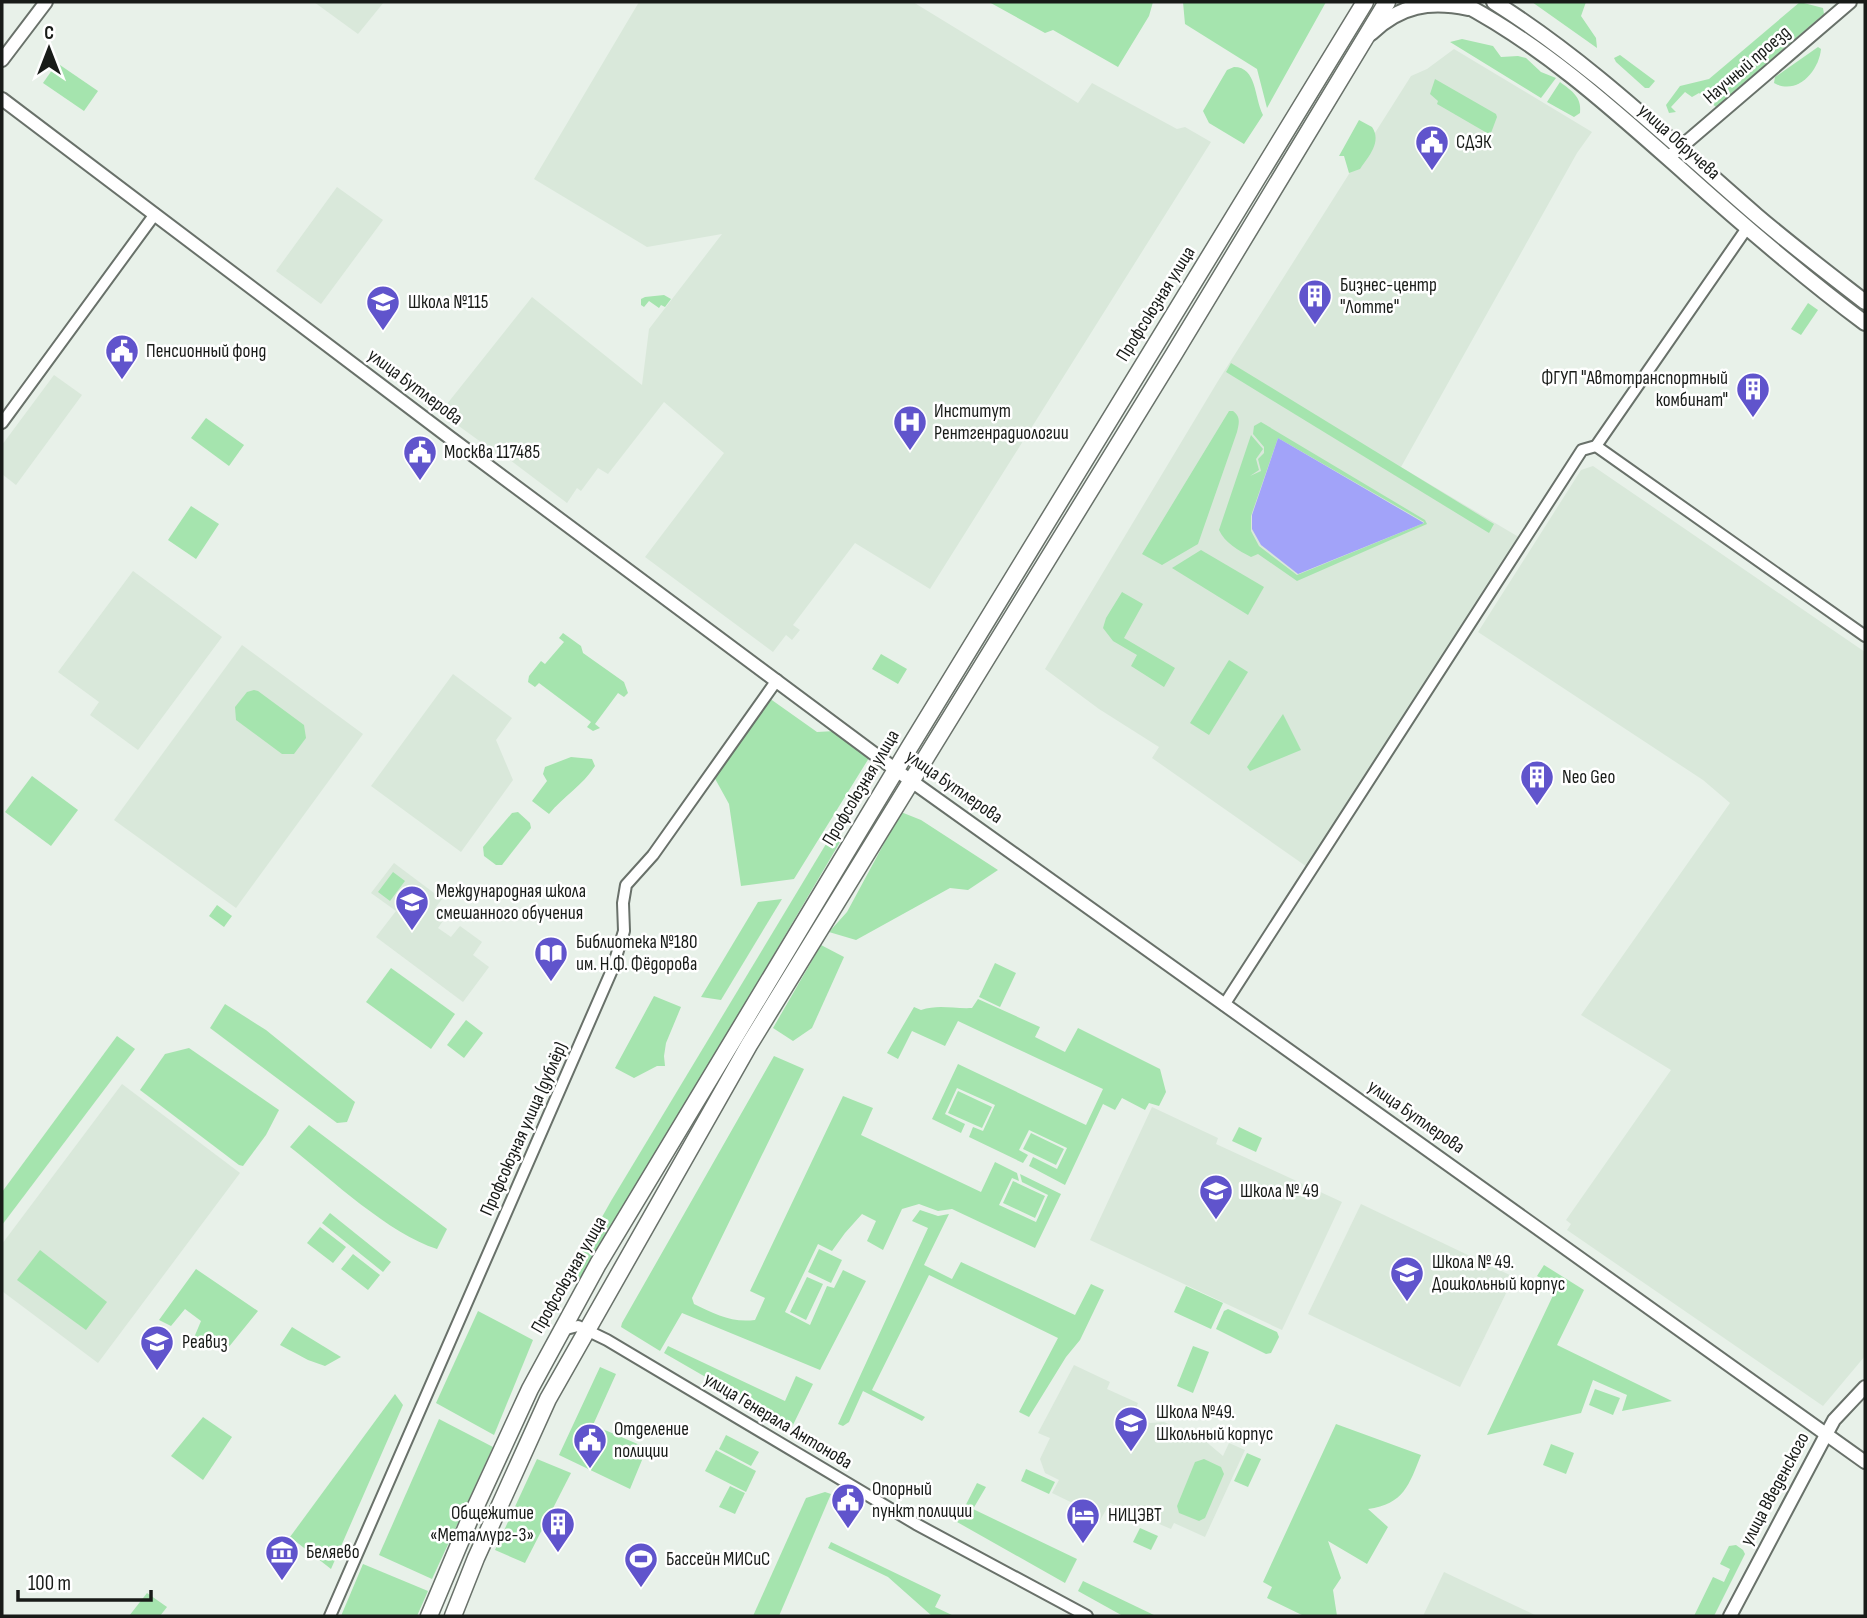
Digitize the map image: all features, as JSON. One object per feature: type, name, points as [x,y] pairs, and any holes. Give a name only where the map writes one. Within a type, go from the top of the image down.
[{"type":"main road","name":"Профсоюзная улица","points":[[429,1616],[502,1447],[559,1332],[598,1264],[1365,2]]},
{"type":"main road","name":"Профсоюзная улица","points":[[453,1616],[514,1471],[548,1399],[749,1045],[1387,2]]},
{"type":"main road","name":"улица Обручева","points":[[1460,2],[1563,67],[1747,228],[1865,323]]},
{"type":"main road","name":"улица Обручева","points":[[1494,2],[1578,60],[1788,242],[1865,302]]},
{"type":"main road","points":[[1365,40],[1393,15],[1410,8],[1438,3],[1476,10]]},
{"type":"street","points":[[2,60],[47,2]]},
{"type":"street","name":"Научный проезд","points":[[1668,158],[1850,2]]},
{"type":"street","name":"улица Бутлерова","points":[[2,99],[896,770],[1865,1462]]},
{"type":"street","points":[[2,423],[155,215]]},
{"type":"street","points":[[1224,1005],[1582,450],[1596,446],[1747,228]]},
{"type":"street","points":[[1596,446],[1865,636]]},
{"type":"street","name":"Профсоюзная улица (дублёр)","points":[[330,1616],[612,970],[624,931],[623,893],[626,886],[653,855],[777,680]]},
{"type":"street","points":[[598,1264],[599,1274],[605,1280],[618,1275]]},
{"type":"street","points":[[559,1332],[569,1326],[586,1329]]},
{"type":"street","name":"улица Генерала Антонова","points":[[586,1329],[916,1524],[1087,1616]]},
{"type":"street","name":"улица Введенского","points":[[1730,1616],[1834,1420],[1865,1387]]},
{"type":"shaded area","points":[[314,2],[384,2],[358,34]]},
{"type":"shaded area","points":[[639,2],[913,2],[1078,103],[1092,83],[1177,129],[1185,127],[1211,142],[930,589],[855,543],[793,625],[800,630],[792,640],[786,635],[773,652],[645,557],[724,453],[664,402],[608,474],[598,468],[581,491],[577,488],[567,503],[498,451],[496,453],[445,416],[447,413],[443,409],[532,297],[642,385],[649,329],[722,234],[647,247],[534,179]]},
{"type":"shaded area","points":[[1454,49],[1592,132],[1577,153],[1401,467],[1522,539],[1310,869],[1152,758],[1159,747],[1099,709],[1045,669],[1218,381],[1411,76],[1427,69]]},
{"type":"shaded area","points":[[337,187],[383,220],[321,304],[276,271]]},
{"type":"shaded area","points":[[54,375],[82,395],[16,485],[2,474],[2,445]]},
{"type":"shaded area","points":[[1593,466],[1865,652],[1865,1356],[1823,1406],[1567,1230],[1571,1224],[1566,1220],[1671,1070],[1581,1015],[1730,803],[1703,780],[1478,632],[1581,470]]},
{"type":"shaded area","points":[[133,571],[222,637],[138,750],[90,715],[99,702],[58,672]]},
{"type":"shaded area","points":[[242,645],[363,734],[236,908],[114,820]]},
{"type":"shaded area","points":[[453,674],[512,718],[496,740],[513,780],[461,852],[371,786]]},
{"type":"shaded area","name":"Международная школа смешанного обучения","points":[[394,863],[442,899],[436,907],[447,915],[438,928],[451,937],[460,926],[482,942],[473,955],[489,967],[463,1002],[376,937],[396,911],[371,893]]},
{"type":"shaded area","points":[[122,1084],[240,1173],[98,1363],[2,1291],[2,1244]]},
{"type":"shaded area","name":"Школа № 49","points":[[1152,1107],[1218,1138],[1216,1144],[1342,1202],[1282,1330],[1090,1240]]},
{"type":"shaded area","name":"Школа № 49. Дошкольный корпус","points":[[1361,1204],[1514,1277],[1460,1387],[1308,1314]]},
{"type":"shaded area","name":"Школа №49. Школьный корпус","points":[[1074,1365],[1110,1382],[1107,1389],[1138,1403],[1133,1415],[1150,1423],[1164,1422],[1204,1440],[1223,1456],[1229,1443],[1245,1450],[1205,1537],[1174,1523],[1171,1529],[1110,1503],[1099,1522],[1092,1518],[1087,1510],[1052,1493],[1059,1480],[1045,1473],[1040,1459],[1050,1438],[1038,1433]]},
{"type":"shaded area","points":[[1444,1572],[1537,1616],[1423,1616]]},
{"type":"green space","points":[[989,2],[1153,2],[1149,16],[1118,67],[1053,30],[1045,33]]},
{"type":"green space","points":[[1183,2],[1326,2],[1267,108],[1257,69],[1185,24]]},
{"type":"green space","points":[[1532,2],[1586,2],[1581,16],[1596,38],[1597,48]]},
{"type":"green space","points":[[1800,2],[1823,8],[1824,14],[1716,107],[1699,93],[1692,97],[1685,92],[1671,107],[1676,112],[1669,113],[1666,105],[1680,86],[1709,79]]},
{"type":"green space","points":[[1462,39],[1493,46],[1501,57],[1526,58],[1541,72],[1556,78],[1541,98],[1450,42]]},
{"type":"green space","points":[[1818,47],[1821,49],[1816,65],[1805,79],[1791,86],[1774,83],[1775,77]]},
{"type":"green space","points":[[1620,55],[1655,81],[1649,88],[1645,88],[1616,62],[1614,58]]},
{"type":"green space","points":[[57,63],[98,91],[84,111],[43,83]]},
{"type":"green space","points":[[1241,68],[1251,77],[1263,115],[1244,144],[1209,123],[1203,111],[1227,70]]},
{"type":"green space","points":[[1435,79],[1496,114],[1491,133],[1437,104],[1438,101],[1430,94]]},
{"type":"green space","points":[[1560,82],[1578,99],[1580,113],[1574,117],[1547,102]]},
{"type":"green space","points":[[1359,120],[1372,127],[1376,138],[1360,169],[1349,173],[1344,156],[1339,156]]},
{"type":"green space","points":[[664,295],[671,299],[665,307],[661,305],[659,308],[649,301],[644,307],[641,305],[641,299],[645,297]]},
{"type":"green space","points":[[1808,303],[1818,310],[1801,335],[1791,329]]},
{"type":"green space","points":[[1231,363],[1494,524],[1489,533],[1226,372]]},
{"type":"green space","points":[[1229,411],[1236,413],[1238,418],[1237,432],[1198,544],[1162,565],[1142,554]]},
{"type":"green space","points":[[206,418],[244,445],[229,466],[191,438]]},
{"type":"green space","points":[[1261,422],[1425,520],[1427,524],[1297,581],[1258,554],[1251,557],[1242,552],[1228,542],[1219,530],[1251,435],[1263,449],[1256,459],[1259,470],[1250,476],[1261,471],[1258,459],[1264,453],[1264,447],[1253,434],[1254,426]],"holes":[[[1278,438],[1424,522],[1297,575],[1259,546],[1251,531],[1251,516]]]},
{"type":"green space","points":[[191,506],[219,524],[196,559],[168,540]]},
{"type":"green space","points":[[1201,550],[1264,587],[1248,615],[1172,568]]},
{"type":"green space","points":[[1122,592],[1143,604],[1124,638],[1175,668],[1164,687],[1131,666],[1137,655],[1113,641],[1103,628]]},
{"type":"green space","points":[[563,633],[581,646],[583,653],[624,682],[628,693],[624,697],[618,693],[595,724],[600,728],[593,731],[587,727],[591,722],[539,683],[535,687],[528,682],[529,676],[541,661],[545,664],[564,642],[559,638]]},
{"type":"green space","points":[[881,654],[907,669],[898,684],[872,669]]},
{"type":"green space","points":[[1229,660],[1248,672],[1209,735],[1190,723]]},
{"type":"green space","points":[[254,690],[304,725],[306,738],[294,754],[282,754],[236,720],[235,707],[247,692]]},
{"type":"green space","points":[[769,698],[817,732],[835,731],[869,758],[794,879],[741,886],[729,804],[713,775]]},
{"type":"green space","points":[[1283,714],[1301,750],[1250,771],[1247,767]]},
{"type":"green space","points":[[571,757],[592,759],[595,766],[549,814],[532,801],[547,781],[543,774],[545,767]]},
{"type":"green space","points":[[32,776],[78,810],[51,846],[5,812]]},
{"type":"green space","points":[[518,812],[530,823],[531,828],[502,865],[496,865],[484,856],[483,847],[512,813]]},
{"type":"green space","points":[[901,812],[921,820],[998,870],[968,890],[950,888],[856,940],[829,932],[847,912]]},
{"type":"green space","points":[[835,829],[843,837],[578,1287],[570,1274],[611,1201]]},
{"type":"green space","points":[[393,872],[405,881],[390,901],[378,892]]},
{"type":"green space","points":[[782,899],[721,1000],[701,997],[758,902]]},
{"type":"green space","points":[[217,905],[232,916],[224,927],[209,916]]},
{"type":"green space","points":[[821,945],[844,957],[812,1028],[793,1041],[773,1028]]},
{"type":"green space","points":[[995,963],[1016,973],[1000,1007],[979,997]]},
{"type":"green space","points":[[391,968],[455,1014],[431,1049],[366,1002]]},
{"type":"green space","points":[[654,996],[681,1007],[666,1043],[665,1066],[657,1066],[634,1078],[615,1068]]},
{"type":"green space","points":[[978,999],[1040,1027],[1035,1037],[1065,1052],[1078,1028],[1160,1069],[1166,1092],[1159,1106],[1149,1103],[1145,1110],[1122,1098],[1115,1110],[1103,1104],[1065,1185],[1029,1166],[1033,1157],[1057,1169],[1067,1148],[1029,1130],[1019,1150],[1028,1155],[1023,1163],[969,1137],[973,1127],[983,1131],[995,1105],[957,1088],[945,1114],[965,1124],[961,1133],[932,1119],[958,1064],[1086,1125],[1103,1089],[958,1021],[945,1046],[912,1031],[898,1059],[887,1053],[914,1007],[921,1010],[940,1007],[972,1008]]},
{"type":"green space","points":[[225,1004],[266,1030],[355,1102],[347,1122],[337,1123],[210,1028]]},
{"type":"green space","points":[[466,1020],[483,1033],[464,1058],[447,1045]]},
{"type":"green space","points":[[117,1036],[135,1049],[2,1225],[2,1192]]},
{"type":"green space","points":[[189,1048],[279,1110],[266,1135],[243,1166],[140,1090],[165,1054]]},
{"type":"green space","points":[[774,1056],[804,1069],[692,1298],[694,1304],[731,1319],[755,1320],[765,1298],[750,1291],[843,1096],[873,1108],[861,1135],[981,1192],[995,1162],[1017,1173],[1019,1181],[1012,1178],[999,1205],[1036,1222],[1048,1195],[1022,1182],[1020,1174],[1061,1194],[1035,1248],[952,1209],[938,1211],[919,1204],[902,1209],[883,1250],[867,1241],[876,1221],[862,1214],[832,1251],[818,1244],[785,1312],[810,1325],[827,1286],[834,1288],[843,1270],[866,1281],[820,1370],[682,1313],[660,1351],[621,1327]]},
{"type":"green space","points":[[958,1091],[992,1107],[982,1128],[948,1113]]},
{"type":"green space","points":[[309,1125],[447,1229],[437,1249],[419,1242],[380,1219],[290,1147]]},
{"type":"green space","points":[[1239,1127],[1262,1138],[1256,1152],[1232,1141]]},
{"type":"green space","points":[[1031,1133],[1064,1149],[1056,1165],[1023,1149]]},
{"type":"green space","points":[[1013,1181],[1045,1196],[1035,1218],[1003,1203]]},
{"type":"green space","points":[[920,1210],[938,1216],[949,1214],[924,1265],[952,1279],[961,1262],[1075,1315],[1091,1284],[1104,1290],[1080,1340],[1066,1357],[1029,1417],[1019,1412],[1058,1338],[929,1275],[872,1390],[925,1417],[922,1421],[863,1391],[849,1422],[843,1426],[838,1424],[928,1228],[912,1221]]},
{"type":"green space","points":[[330,1213],[391,1262],[383,1272],[322,1223]]},
{"type":"green space","points":[[320,1227],[346,1247],[333,1263],[307,1243]]},
{"type":"green space","points":[[819,1249],[842,1260],[831,1283],[808,1272]]},
{"type":"green space","points":[[40,1250],[107,1302],[86,1330],[17,1280]]},
{"type":"green space","points":[[353,1254],[380,1275],[368,1290],[341,1269]]},
{"type":"green space","points":[[1544,1265],[1584,1290],[1557,1345],[1672,1401],[1622,1411],[1627,1395],[1593,1380],[1581,1413],[1487,1435],[1557,1287],[1537,1276]]},
{"type":"green space","points":[[196,1269],[258,1311],[228,1348],[211,1337],[204,1345],[193,1340],[201,1321],[185,1309],[171,1326],[159,1320]]},
{"type":"green space","points":[[807,1277],[823,1284],[806,1320],[790,1312]]},
{"type":"green space","points":[[1186,1286],[1223,1303],[1211,1329],[1174,1312]]},
{"type":"green space","points":[[1228,1309],[1277,1332],[1279,1337],[1271,1353],[1266,1354],[1216,1329],[1224,1311]]},
{"type":"green space","points":[[478,1311],[533,1340],[494,1435],[436,1403]]},
{"type":"green space","points":[[292,1327],[341,1357],[325,1366],[280,1345]]},
{"type":"green space","points":[[668,1346],[785,1401],[796,1376],[813,1384],[792,1427],[664,1353]]},
{"type":"green space","points":[[1193,1346],[1209,1352],[1193,1393],[1177,1386]]},
{"type":"green space","points":[[600,1367],[616,1374],[593,1425],[647,1448],[630,1489],[559,1455]]},
{"type":"green space","points":[[1595,1389],[1620,1398],[1613,1415],[1589,1405]]},
{"type":"green space","points":[[395,1394],[403,1405],[331,1569],[290,1537]]},
{"type":"green space","points":[[203,1417],[232,1437],[203,1480],[171,1456]]},
{"type":"green space","points":[[439,1419],[493,1447],[432,1579],[379,1555]]},
{"type":"green space","points":[[1336,1424],[1421,1455],[1404,1491],[1390,1503],[1368,1509],[1388,1527],[1367,1564],[1328,1541],[1341,1578],[1333,1590],[1337,1616],[1304,1616],[1267,1598],[1272,1587],[1263,1582]]},
{"type":"green space","points":[[726,1435],[759,1452],[751,1466],[719,1449]]},
{"type":"green space","points":[[1551,1444],[1574,1453],[1566,1474],[1543,1465]]},
{"type":"green space","points":[[716,1450],[756,1471],[746,1492],[705,1471]]},
{"type":"green space","points":[[1247,1453],[1261,1459],[1248,1487],[1234,1481]]},
{"type":"green space","points":[[537,1459],[571,1473],[525,1563],[495,1550]]},
{"type":"green space","points":[[1204,1459],[1221,1467],[1224,1474],[1205,1518],[1199,1521],[1179,1513],[1177,1506],[1195,1462]]},
{"type":"green space","points":[[1026,1469],[1055,1482],[1049,1494],[1021,1481]]},
{"type":"green space","points":[[977,1483],[986,1487],[973,1509],[1077,1559],[1065,1583],[957,1522]]},
{"type":"green space","points":[[730,1486],[745,1493],[735,1514],[719,1507]]},
{"type":"green space","points":[[825,1492],[831,1494],[779,1616],[753,1616],[806,1498]]},
{"type":"green space","points":[[1140,1528],[1158,1536],[1151,1550],[1133,1542]]},
{"type":"green space","points":[[831,1542],[941,1595],[935,1607],[954,1616],[932,1616],[888,1577],[828,1548]]},
{"type":"green space","points":[[1736,1545],[1745,1554],[1714,1616],[1694,1616],[1713,1577],[1724,1582],[1730,1569],[1720,1564],[1729,1546]]},
{"type":"green space","points":[[363,1564],[428,1591],[417,1616],[341,1616]]},
{"type":"green space","points":[[1083,1581],[1156,1616],[1123,1616],[1078,1591]]},
{"type":"green space","points":[[147,1593],[167,1607],[160,1616],[129,1616]]},
{"type":"water","points":[[1278,438],[1424,523],[1298,574],[1261,545],[1252,529],[1252,515]]},
{"type":"place","name":"СДЭК","points":[[1432,172]]},
{"type":"place","name":"Бизнес-центр \"Лотте\"","points":[[1315,326]]},
{"type":"place","name":"Школа №115","points":[[383,332]]},
{"type":"place","name":"Пенсионный фонд","points":[[122,381]]},
{"type":"place","name":"ФГУП \"Автотранспортный комбинат\"","points":[[1753,419]]},
{"type":"place","name":"Институт Рентгенрадиологии","points":[[910,452]]},
{"type":"place","name":"Москва 117485","points":[[420,482]]},
{"type":"place","name":"Neo Geo","points":[[1537,807]]},
{"type":"place","name":"Международная школа смешанного обучения","points":[[412,932]]},
{"type":"place","name":"Библиотека №180 им. Н.Ф. Фёдорова","points":[[551,983]]},
{"type":"place","name":"Школа № 49","points":[[1216,1221]]},
{"type":"place","name":"Школа № 49. Дошкольный корпус","points":[[1407,1303]]},
{"type":"place","name":"Реавиз","points":[[157,1372]]},
{"type":"place","name":"Школа №49. Школьный корпус","points":[[1131,1453]]},
{"type":"place","name":"Отделение полиции","points":[[590,1470]]},
{"type":"place","name":"Опорный пункт полиции","points":[[848,1530]]},
{"type":"place","name":"НИЦЭВТ","points":[[1083,1545]]},
{"type":"place","name":"Общежитие «Металлург-3»","points":[[558,1554]]},
{"type":"place","name":"Беляево","points":[[282,1582]]},
{"type":"place","name":"Бассейн МИСиС","points":[[641,1589]]}]
